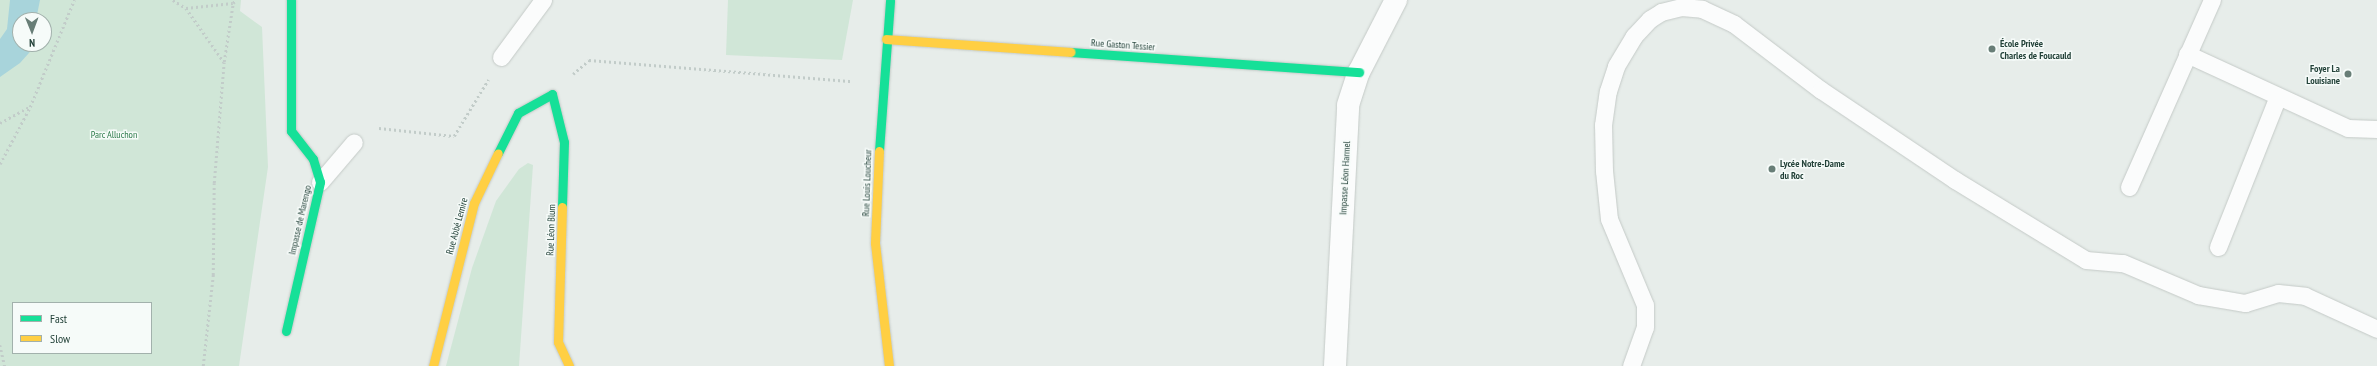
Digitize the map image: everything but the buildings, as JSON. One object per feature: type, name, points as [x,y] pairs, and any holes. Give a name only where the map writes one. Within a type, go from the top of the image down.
[{"type":"street","name":"Impasse de Marengo","points":[[286,331],[320,182],[313,159],[291,131],[291,0]]},
{"type":"street","name":"Rue Louis Loucheur","points":[[889,366],[876,243],[882,83],[890,0]]},
{"type":"street","name":"Impasse Léon Harmel","points":[[1335,366],[1348,105],[1359,72],[1396,0]]},
{"type":"street","name":"Rue Gaston Tessier","points":[[886,39],[1359,72]]},
{"type":"street","name":"Rue Abbé Lemire","points":[[433,366],[474,203],[518,113],[552,94]]},
{"type":"street","name":"Rue Léon Blum","points":[[552,94],[564,142],[558,342],[569,366]]},
{"type":"lane","points":[[501,58],[543,0]]},
{"type":"lane","points":[[2129,187],[2212,0]]},
{"type":"lane","points":[[1631,366],[1644,327],[1645,305],[1609,219],[1604,172],[1603,125],[1616,66],[1634,36],[1650,19],[1661,12],[1682,7],[1702,10],[1734,24],[1821,90],[1955,180],[2086,260],[2123,263],[2198,295],[2245,302],[2278,293],[2305,296],[2377,330]]},
{"type":"lane","points":[[2187,54],[2348,128],[2377,129]]},
{"type":"lane","points":[[2218,247],[2278,96]]},
{"type":"lane","points":[[320,182],[354,142]]},
{"type":"path","points":[[0,164],[30,107],[74,0]]},
{"type":"path","points":[[173,0],[186,8],[224,62]]},
{"type":"path","points":[[203,366],[213,275],[214,182],[224,62],[233,3],[236,0]]},
{"type":"path","points":[[186,8],[233,3]]},
{"type":"path","points":[[377,128],[454,136],[501,58]]},
{"type":"path","points":[[552,94],[589,60],[882,83]]},
{"type":"path","points":[[0,123],[30,107]]},
{"type":"path","points":[[0,345],[5,366]]},
{"type":"green space","name":"Parc Alluchon","points":[[0,0],[241,0],[240,11],[262,27],[268,167],[239,366],[0,366]]},
{"type":"green space","points":[[728,0],[853,0],[842,60],[726,55]]},
{"type":"green space","points":[[528,163],[533,165],[519,366],[446,366],[472,268],[496,201],[519,169]]},
{"type":"water","points":[[10,0],[40,0],[38,12],[12,12],[12,52],[30,52],[20,63],[0,77],[0,39],[7,29]]},
{"type":"traffic: fast","points":[[286,331],[320,182],[313,159],[291,131],[291,0]]},
{"type":"traffic: fast","points":[[879,151],[890,0]]},
{"type":"traffic: fast","points":[[1071,52],[1359,72]]},
{"type":"traffic: fast","points":[[498,153],[518,113],[552,94],[564,142],[562,207]]},
{"type":"traffic: slow","points":[[886,39],[1071,52]]},
{"type":"traffic: slow","points":[[879,151],[875,243],[889,366]]},
{"type":"traffic: slow","points":[[433,366],[474,203],[498,153]]},
{"type":"traffic: slow","points":[[562,207],[558,342],[569,366]]},
{"type":"place","name":"École Privée Charles de Foucauld","points":[[1992,49]]},
{"type":"place","name":"Foyer La Louisiane","points":[[2348,74]]},
{"type":"place","name":"Lycée Notre-Dame du Roc","points":[[1772,169]]}]
